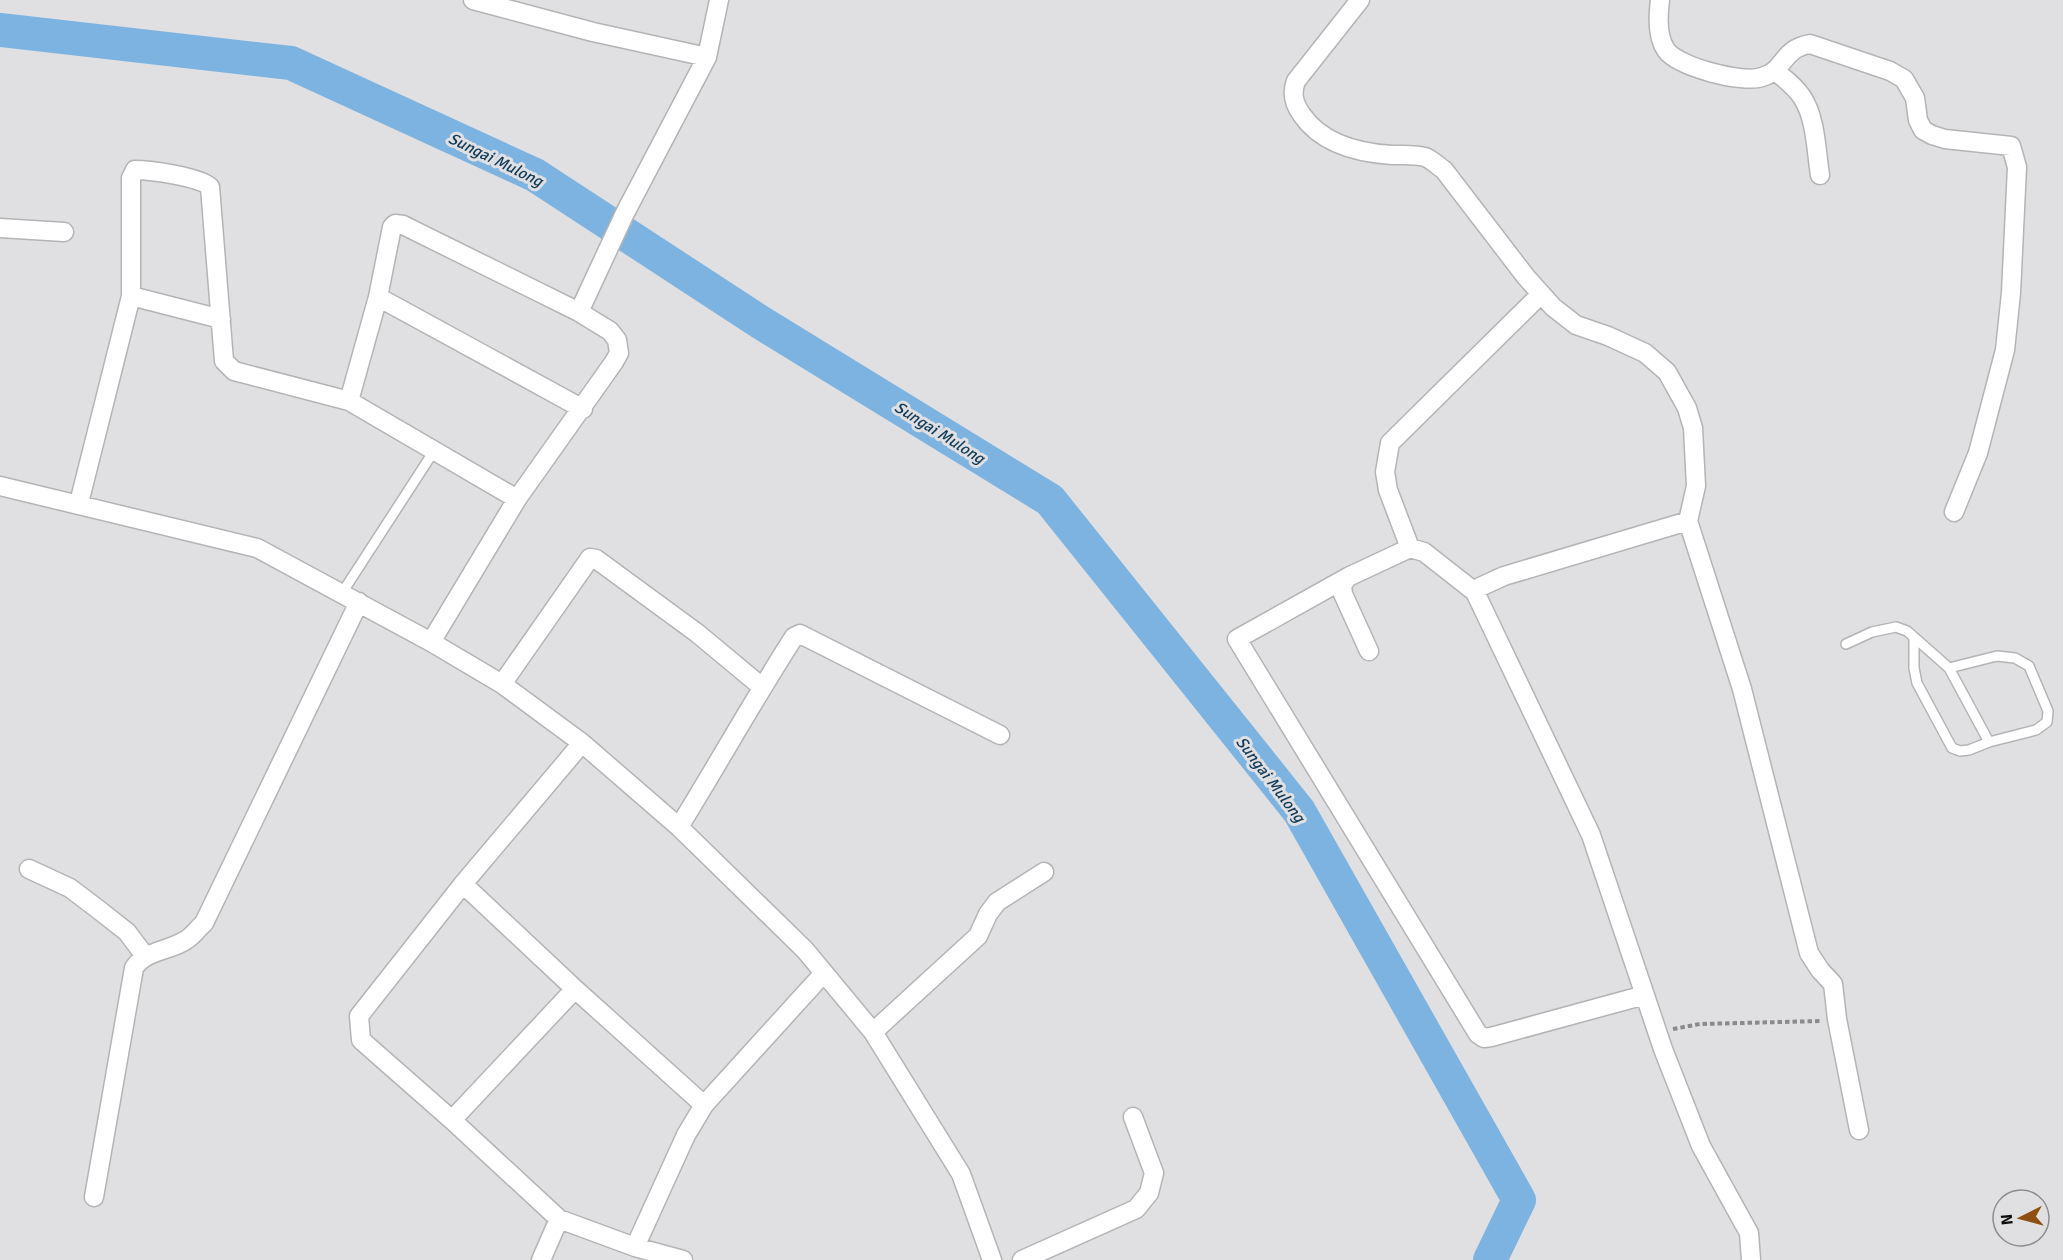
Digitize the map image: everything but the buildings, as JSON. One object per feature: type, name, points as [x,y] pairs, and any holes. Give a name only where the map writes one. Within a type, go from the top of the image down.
[{"type":"street","points":[[473,0],[593,32],[707,57]]},
{"type":"street","points":[[579,312],[625,213],[707,57],[719,0]]},
{"type":"street","points":[[1359,0],[1296,81],[1292,91],[1299,111],[1311,128],[1349,147],[1372,154],[1426,157],[1444,170],[1540,294],[1553,307],[1576,325],[1608,336],[1645,353],[1667,372],[1688,408],[1693,428],[1696,486],[1688,521],[1742,689],[1809,953],[1833,984],[1836,1018],[1859,1130]]},
{"type":"street","points":[[1660,0],[1660,30],[1663,42],[1666,51],[1676,59],[1737,79],[1753,80],[1775,71],[1798,46],[1810,44],[1880,67],[1904,79],[1915,98],[1918,120],[1923,130],[1932,135],[1945,139],[2011,146],[2018,167],[2016,224],[2005,350],[1978,453],[1954,512]]},
{"type":"street","points":[[1775,71],[1803,98],[1814,136],[1820,175]]},
{"type":"street","points":[[79,504],[131,296],[131,178],[135,170],[195,180],[207,183],[210,187],[224,362],[234,372],[348,401],[517,499]]},
{"type":"street","points":[[348,401],[378,297],[392,227],[395,224],[403,225],[579,312],[610,331],[617,340],[619,353],[583,409],[517,499],[431,642]]},
{"type":"street","points":[[0,228],[64,232]]},
{"type":"street","points":[[1410,548],[1388,490],[1385,472],[1390,443],[1540,294]]},
{"type":"street","points":[[131,296],[221,319]]},
{"type":"street","points":[[378,297],[583,409]]},
{"type":"street","points":[[0,486],[257,548],[359,602],[502,684],[582,743],[679,827],[805,950],[873,1032],[961,1174],[992,1260]]},
{"type":"street","points":[[1475,592],[1480,587],[1504,576],[1688,521]]},
{"type":"street","points":[[1645,995],[1491,1037],[1484,1038],[1478,1034],[1237,639],[1348,577],[1410,548],[1424,552],[1475,592],[1592,835],[1645,995],[1657,1032],[1701,1146],[1749,1233],[1751,1260]]},
{"type":"street","points":[[502,684],[590,558],[596,559],[697,633],[762,687]]},
{"type":"street","points":[[1348,577],[1342,585],[1343,594],[1369,651]]},
{"type":"street","points":[[94,1197],[134,968],[145,956],[171,948],[188,939],[204,922],[359,602]]},
{"type":"street","points":[[679,827],[749,713],[762,687],[794,637],[800,633],[1000,735]]},
{"type":"street","points":[[582,743],[463,884],[359,1016],[361,1040],[452,1120],[559,1220],[635,1247],[683,1260]]},
{"type":"street","points":[[29,869],[70,888],[127,932],[145,956]]},
{"type":"street","points":[[873,1032],[978,936],[988,914],[997,902],[1044,872]]},
{"type":"street","points":[[463,884],[704,1105]]},
{"type":"street","points":[[635,1247],[686,1135],[704,1105],[823,974]]},
{"type":"street","points":[[452,1120],[575,989]]},
{"type":"street","points":[[1023,1260],[1136,1209],[1149,1193],[1154,1173],[1133,1117]]},
{"type":"street","points":[[541,1260],[559,1220]]},
{"type":"lane","points":[[342,593],[434,451]]},
{"type":"lane","points":[[1846,644],[1872,632],[1896,627],[1907,631],[1949,668],[1989,742]]},
{"type":"lane","points":[[1914,638],[1914,668],[1917,683],[1952,748],[1959,751],[1969,750],[1989,742],[2037,730],[2047,722],[2048,711],[2029,666],[2015,658],[1997,656],[1949,668]]},
{"type":"path","points":[[1657,1032],[1700,1024],[1821,1021],[1836,1018]]},
{"type":"waterway","name":"Sungai Mulong","points":[[0,30],[291,63],[535,175],[760,322],[1050,500],[1299,811],[1519,1200],[1490,1260]]}]
